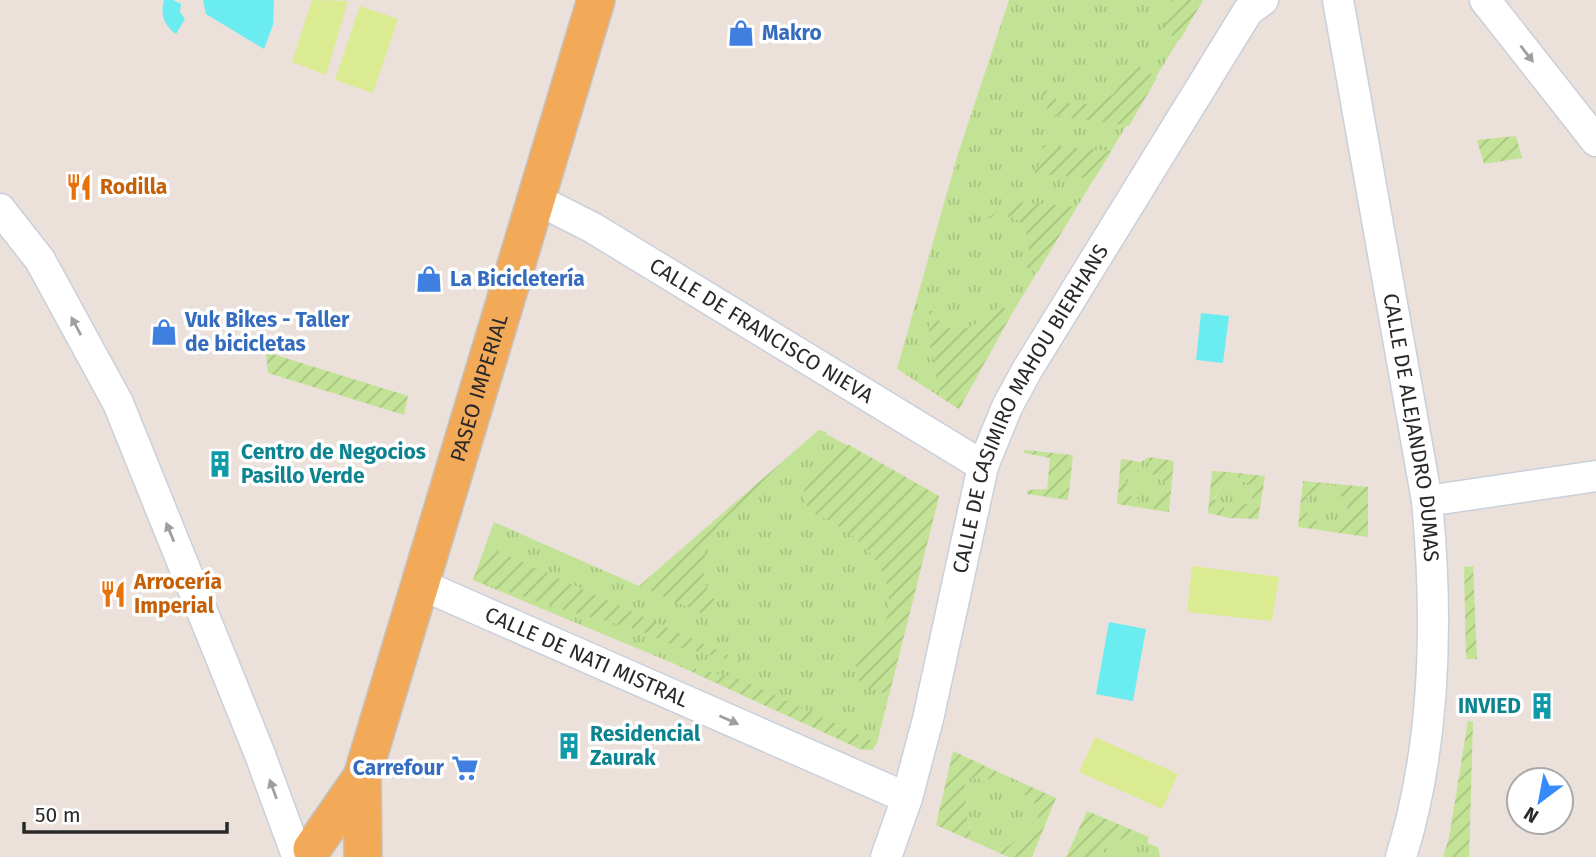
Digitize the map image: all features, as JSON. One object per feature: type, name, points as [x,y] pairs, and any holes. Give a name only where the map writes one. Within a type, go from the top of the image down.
[{"type":"main road","name":"PASEO IMPERIAL","points":[[361,857],[362,778],[596,0]]},
{"type":"main road","name":"PASEO IMPERIAL","points":[[299,853],[362,778]]},
{"type":"main road","points":[[299,853],[338,849],[361,857]]},
{"type":"street","name":"CALLE DE CASIMIRO MAHOU BIERHANS","points":[[886,857],[907,798],[928,719],[984,466],[1007,407],[1027,370],[1248,11],[1264,0]]},
{"type":"street","points":[[1485,0],[1596,141]]},
{"type":"street","name":"CALLE DE ALEJANDRO DUMAS","points":[[1336,2],[1427,501],[1432,552],[1431,694],[1409,833],[1401,857]]},
{"type":"street","name":"CALLE DE FRANCISCO NIEVA","points":[[536,199],[593,228],[984,466]]},
{"type":"street","points":[[0,209],[40,260],[118,403],[299,853]]},
{"type":"street","points":[[1427,501],[1596,476]]},
{"type":"street","name":"CALLE DE NATI MISTRAL","points":[[420,584],[907,798]]},
{"type":"green space","points":[[312,0],[348,1],[326,75],[292,62]]},
{"type":"green space","points":[[1009,0],[1203,0],[1011,315],[959,409],[897,369],[958,154]]},
{"type":"green space","points":[[1172,0],[1203,0],[1180,40],[1162,30],[1172,8]]},
{"type":"green space","points":[[360,6],[398,19],[373,93],[335,80]]},
{"type":"green space","points":[[1137,65],[1157,78],[1129,126],[1049,115],[1039,84],[1061,103],[1087,104],[1101,101],[1113,94]]},
{"type":"green space","points":[[1516,136],[1522,158],[1484,164],[1477,140]]},
{"type":"green space","points":[[1043,145],[1112,151],[1094,179],[1034,173]]},
{"type":"green space","points":[[1015,202],[1077,207],[1037,273],[1022,265],[1029,249],[1025,226],[1006,216],[985,219]]},
{"type":"green space","points":[[1001,304],[1011,315],[959,409],[940,397],[929,339],[929,311],[932,311],[940,322],[957,329],[975,324]]},
{"type":"green space","points":[[266,352],[408,396],[404,415],[268,373]]},
{"type":"green space","points":[[819,430],[939,496],[877,743],[872,750],[860,749],[675,664],[473,580],[494,522],[639,586]]},
{"type":"green space","points":[[819,430],[827,432],[721,522],[711,535],[705,561],[701,562],[703,581],[716,602],[704,614],[639,586]]},
{"type":"green space","points":[[849,445],[939,496],[889,695],[860,684],[856,668],[858,650],[881,629],[888,615],[887,583],[873,556],[862,544],[836,525],[808,511],[804,495],[805,484],[841,446]]},
{"type":"green space","points":[[1025,450],[1073,455],[1068,500],[1027,494],[1027,490],[1047,489],[1050,458],[1024,453]]},
{"type":"green space","points":[[1149,457],[1149,472],[1167,482],[1154,504],[1154,510],[1136,507],[1139,500],[1127,494],[1125,477],[1139,471],[1141,462]]},
{"type":"green space","points":[[1149,457],[1174,461],[1169,512],[1154,510],[1154,504],[1167,482],[1149,472]]},
{"type":"green space","points":[[1121,459],[1141,462],[1139,471],[1125,477],[1127,494],[1139,500],[1136,507],[1117,504]]},
{"type":"green space","points":[[1212,471],[1228,472],[1214,499],[1225,507],[1221,516],[1208,513]]},
{"type":"green space","points":[[1228,472],[1237,473],[1239,481],[1249,483],[1253,504],[1240,504],[1230,518],[1221,516],[1225,507],[1214,500]]},
{"type":"green space","points":[[1237,473],[1265,476],[1258,519],[1230,518],[1240,504],[1253,504],[1249,483],[1239,481]]},
{"type":"green space","points":[[1303,481],[1324,483],[1325,492],[1306,496],[1308,518],[1320,522],[1319,530],[1298,527]]},
{"type":"green space","points":[[1324,483],[1335,484],[1333,493],[1347,498],[1346,521],[1333,524],[1332,532],[1319,530],[1320,522],[1308,518],[1306,496],[1325,492]]},
{"type":"green space","points":[[1335,484],[1368,487],[1368,537],[1332,532],[1333,524],[1346,520],[1347,499],[1333,493]]},
{"type":"green space","points":[[487,546],[748,664],[678,647],[633,628],[560,609],[473,580]]},
{"type":"green space","points":[[1192,566],[1279,577],[1272,621],[1187,612]]},
{"type":"green space","points":[[1473,566],[1477,659],[1466,659],[1464,567]]},
{"type":"green space","points":[[675,664],[737,678],[877,743],[872,750],[860,749]]},
{"type":"green space","points":[[1468,721],[1473,722],[1469,857],[1443,857],[1449,838]]},
{"type":"green space","points":[[1095,737],[1178,774],[1162,809],[1079,772]]},
{"type":"green space","points":[[953,751],[998,772],[997,779],[965,778],[966,814],[971,832],[968,839],[936,825]]},
{"type":"green space","points":[[998,772],[1023,783],[1016,789],[1029,797],[1039,809],[1036,826],[1010,845],[995,851],[968,839],[971,832],[966,814],[965,778],[997,779]]},
{"type":"green space","points":[[1023,783],[1056,798],[1032,857],[1008,857],[995,851],[1010,845],[1036,825],[1039,809],[1029,797],[1015,789]]},
{"type":"green space","points":[[1087,811],[1135,831],[1132,835],[1111,843],[1096,857],[1066,857]]},
{"type":"green space","points":[[1135,831],[1149,837],[1147,843],[1158,847],[1160,857],[1096,857],[1111,843],[1132,835]]},
{"type":"water","points":[[164,0],[181,4],[180,12],[185,19],[176,34],[164,19]]},
{"type":"water","points":[[203,0],[274,0],[273,25],[264,49],[206,14]]},
{"type":"water","points":[[1201,313],[1229,316],[1223,363],[1196,360]]},
{"type":"water","points":[[1109,622],[1146,629],[1133,701],[1096,694]]},
{"type":"place","name":"Makro","points":[[741,33]]},
{"type":"place","name":"Rodilla","points":[[79,187]]},
{"type":"place","name":"La Bicicletería","points":[[429,279]]},
{"type":"place","name":"Vuk Bikes - Taller de bicicletas","points":[[164,332]]},
{"type":"place","name":"Centro de Negocios Pasillo Verde","points":[[220,464]]},
{"type":"place","name":"Arrocería Imperial","points":[[113,594]]},
{"type":"place","name":"INVIED","points":[[1542,706]]},
{"type":"place","name":"Residencial Zaurak","points":[[569,746]]},
{"type":"place","name":"Carrefour","points":[[465,768]]}]
